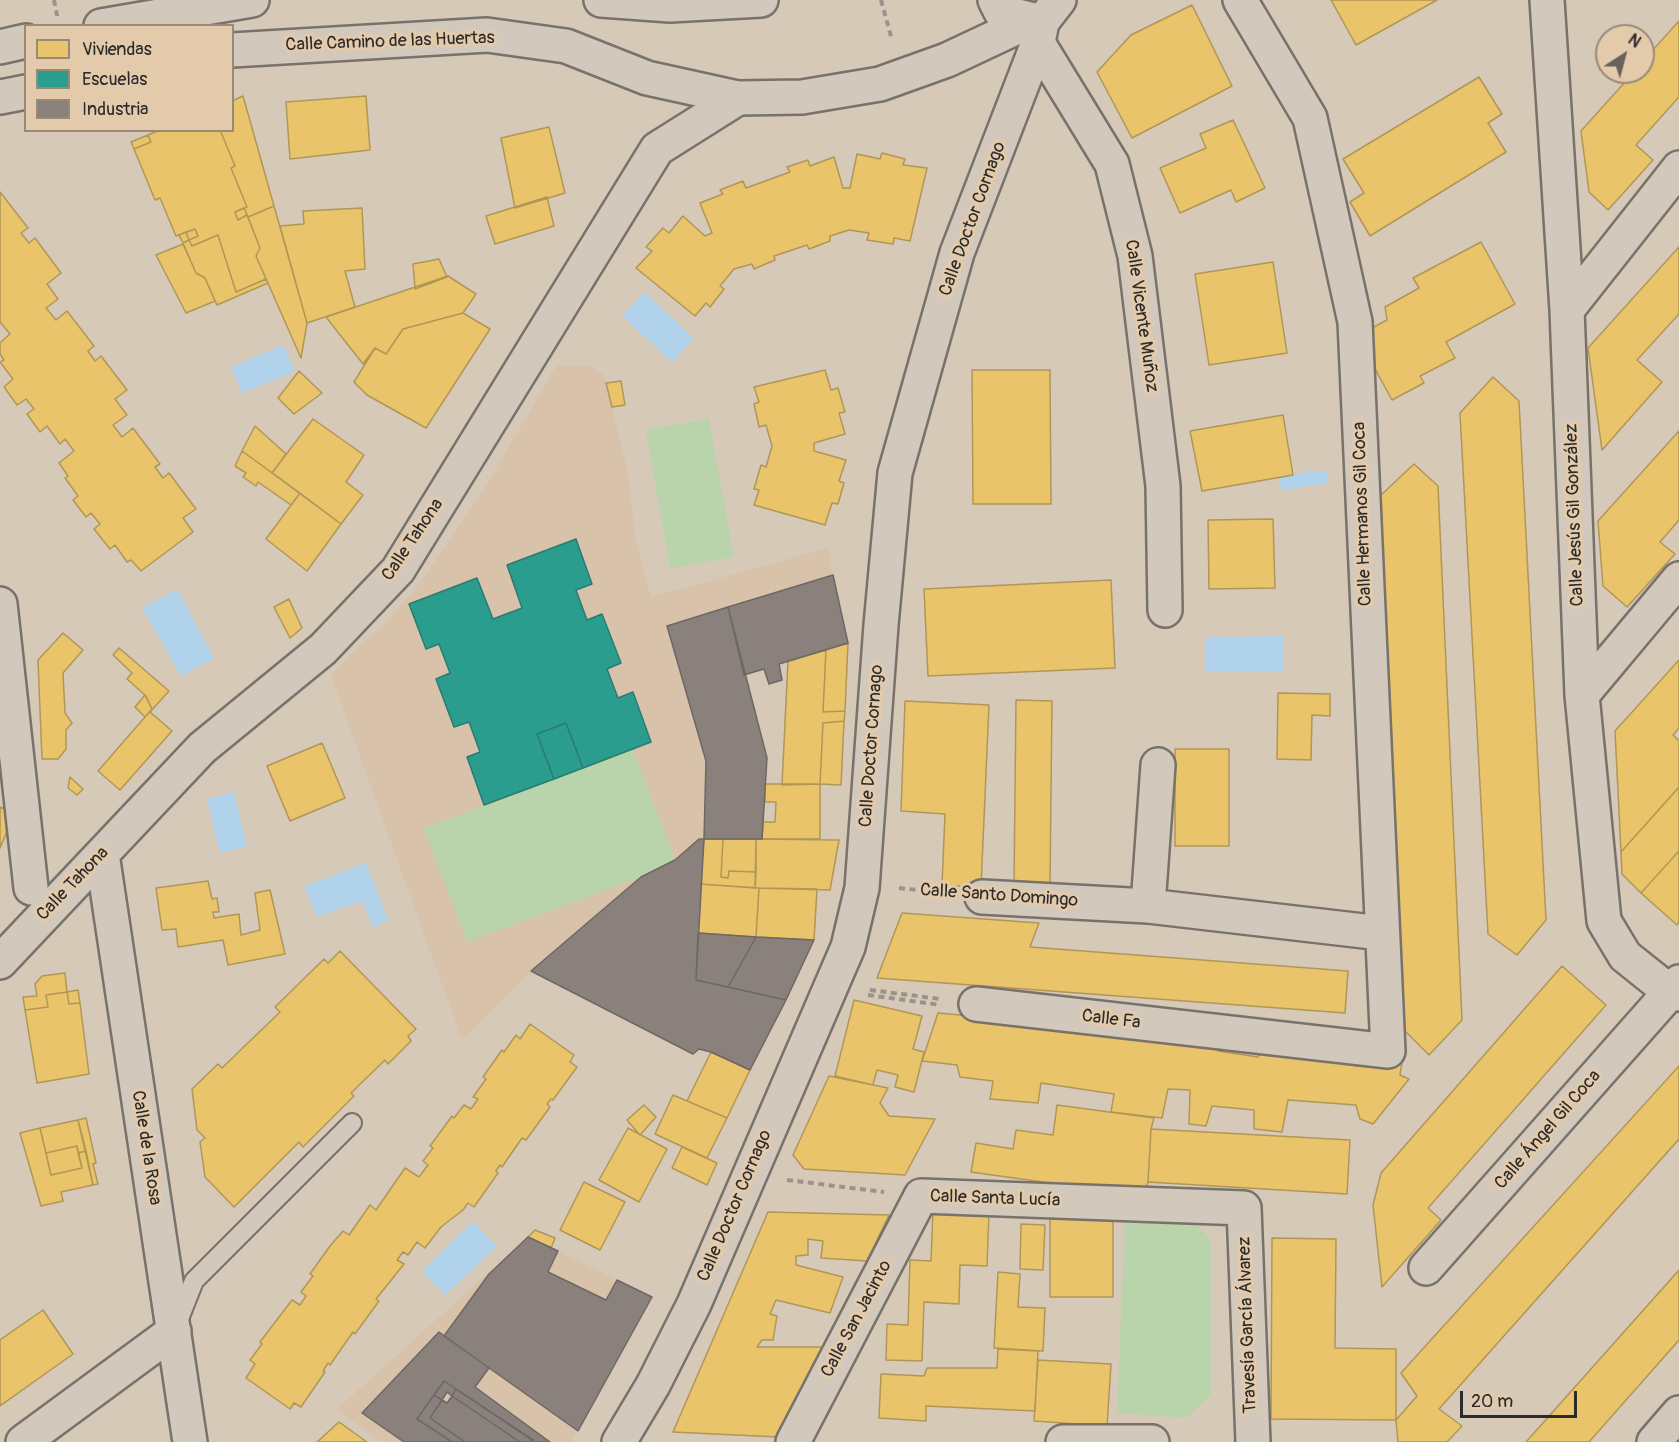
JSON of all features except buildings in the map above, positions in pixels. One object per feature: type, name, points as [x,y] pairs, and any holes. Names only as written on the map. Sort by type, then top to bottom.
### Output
[{"type":"street","points":[[113,24],[252,0]]},
{"type":"street","points":[[601,0],[670,5],[761,0]]},
{"type":"street","points":[[995,0],[1001,12],[1049,16]]},
{"type":"street","name":"Calle Hermanos Gil Coca","points":[[1240,0],[1310,118],[1355,322],[1388,1052]]},
{"type":"street","name":"Calle Jesús Gil González","points":[[1547,0],[1567,310],[1582,695],[1604,921],[1625,956],[1676,990]]},
{"type":"street","name":"Calle Camino de las Huertas","points":[[234,50],[487,35],[566,46],[648,78],[738,98],[802,97],[880,84],[947,60],[1049,16]]},
{"type":"street","name":"Calle Vicente Muñoz","points":[[1049,16],[1112,164],[1135,256],[1163,486],[1166,610]]},
{"type":"street","name":"Calle Doctor Cornago","points":[[619,1442],[653,1385],[694,1304],[747,1176],[848,947],[862,888],[881,625],[895,473],[957,253],[1049,16]]},
{"type":"street","points":[[0,47],[24,41]]},
{"type":"street","points":[[0,97],[24,92]]},
{"type":"street","name":"Calle Tahona","points":[[0,962],[202,748],[323,649],[398,570],[657,149],[738,98]]},
{"type":"street","points":[[1567,310],[1679,168]]},
{"type":"street","points":[[1582,695],[1679,579]]},
{"type":"street","points":[[1,608],[32,888]]},
{"type":"street","points":[[1148,906],[1158,765]]},
{"type":"street","name":"Calle de la Rosa","points":[[102,854],[190,1442]]},
{"type":"street","name":"Calle Santo Domingo","points":[[982,897],[1148,906],[1381,933]]},
{"type":"street","name":"Calle Ángel Gil Coca","points":[[1426,1268],[1676,990]]},
{"type":"street","name":"Calle Fa","points":[[976,1004],[1388,1052]]},
{"type":"street","name":"Calle Santa Lucía","points":[[921,1196],[1244,1208]]},
{"type":"street","name":"Calle San Jacinto","points":[[793,1442],[921,1196]]},
{"type":"street","name":"Travesía García Álvarez","points":[[1244,1208],[1253,1442]]},
{"type":"street","points":[[23,1442],[174,1331]]},
{"type":"street","points":[[1654,1442],[1679,1413]]},
{"type":"street","points":[[1063,1442],[1152,1442]]},
{"type":"lane","points":[[32,888],[34,924]]},
{"type":"lane","points":[[174,1331],[194,1281],[352,1123]]},
{"type":"path","points":[[54,0],[58,24]]},
{"type":"path","name":"Calle Santo Domingo","points":[[893,897],[898,888],[982,897]]},
{"type":"path","points":[[832,987],[976,1004]]},
{"type":"path","name":"Calle Santa Lucía","points":[[747,1176],[921,1196]]},
{"type":"shaded area","points":[[557,365],[591,366],[604,375],[627,468],[637,546],[651,597],[828,548],[833,575],[728,607],[767,758],[762,839],[699,839],[675,860],[641,877],[531,971],[462,1040],[331,676],[364,641],[380,629],[421,582],[484,489]]},
{"type":"shaded area","points":[[528,1237],[652,1297],[571,1442],[383,1442],[336,1410]]},
{"type":"green space","points":[[709,419],[734,557],[670,568],[646,430]]},
{"type":"green space","points":[[633,749],[675,860],[641,877],[467,942],[424,828]]},
{"type":"green space","points":[[1190,1218],[1211,1240],[1211,1395],[1186,1418],[1117,1413],[1125,1223]]},
{"type":"water","points":[[644,292],[694,338],[672,362],[622,316]]},
{"type":"water","points":[[283,345],[293,366],[293,372],[245,392],[241,391],[231,367]]},
{"type":"water","points":[[1326,470],[1328,483],[1281,490],[1279,476]]},
{"type":"water","points":[[177,589],[214,658],[181,676],[142,608]]},
{"type":"water","points":[[1284,636],[1284,672],[1206,671],[1206,637]]},
{"type":"water","points":[[234,792],[247,846],[220,853],[207,799]]},
{"type":"water","points":[[366,863],[388,921],[373,927],[362,901],[317,917],[304,886]]},
{"type":"water","points":[[473,1221],[497,1246],[445,1295],[422,1271]]}]
